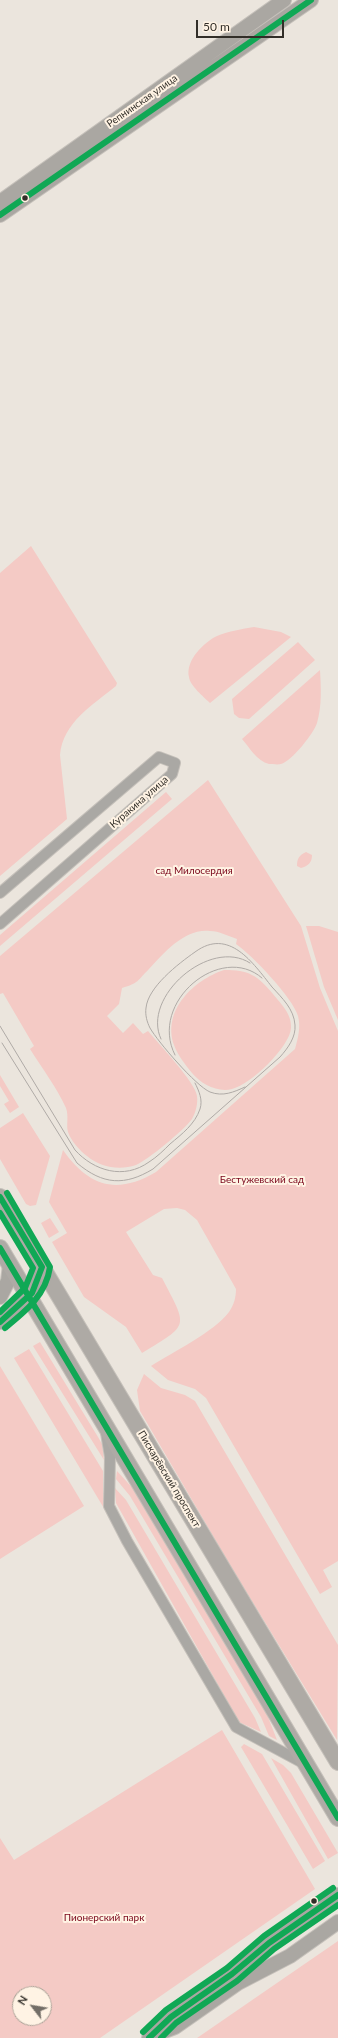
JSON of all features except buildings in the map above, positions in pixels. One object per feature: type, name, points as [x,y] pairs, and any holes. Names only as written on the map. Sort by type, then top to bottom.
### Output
[{"type":"main road","name":"Пискарёвский проспект","points":[[0,1197],[338,1762]]},
{"type":"main road","points":[[0,1248],[338,1818]]},
{"type":"street","name":"Репнинская улица","points":[[0,202],[284,0]]},
{"type":"street","name":"Репнинская улица","points":[[0,215],[310,0]]},
{"type":"street","name":"Куракина улица","points":[[0,894],[159,757],[175,763],[172,774],[0,924]]},
{"type":"street","points":[[0,1297],[8,1281],[10,1265]]},
{"type":"street","points":[[0,1322],[29,1298],[39,1280],[42,1267]]},
{"type":"street","points":[[105,1426],[110,1457],[109,1506],[127,1541],[236,1727],[306,1764]]},
{"type":"street","points":[[151,2037],[171,2018],[232,1974],[269,1943],[338,1895]]},
{"type":"street","points":[[151,2037],[175,2027],[238,1983],[290,1956],[338,1922]]},
{"type":"green space","points":[[31,546],[117,683],[116,686],[80,715],[67,733],[62,743],[60,755],[67,819],[0,876],[0,573]]},
{"type":"green space","points":[[254,627],[281,632],[291,637],[210,703],[190,680],[189,671],[193,659],[201,647],[217,636],[231,631]]},
{"type":"green space","points":[[298,642],[315,660],[249,719],[239,718],[234,714],[232,699]]},
{"type":"green space","points":[[320,670],[320,710],[317,723],[312,733],[302,746],[286,762],[280,764],[269,764],[261,760],[242,739]]},
{"type":"green space","points":[[208,780],[301,926],[320,988],[338,1031],[338,1561],[323,1570],[332,1587],[320,1594],[206,1398],[195,1389],[168,1380],[151,1366],[214,1327],[229,1312],[236,1295],[236,1289],[197,1220],[185,1210],[177,1208],[164,1209],[126,1232],[153,1275],[162,1278],[180,1316],[180,1323],[176,1330],[142,1353],[126,1327],[84,1297],[52,1242],[67,1233],[49,1202],[63,1150],[73,1163],[83,1172],[105,1184],[116,1185],[129,1183],[142,1179],[156,1172],[295,1049],[299,1024],[295,1008],[271,977],[252,957],[236,944],[237,939],[213,931],[192,933],[176,942],[137,981],[132,985],[122,988],[119,1004],[107,1016],[123,1033],[133,1023],[143,1034],[148,1031],[176,1063],[190,1082],[195,1090],[197,1102],[196,1110],[192,1119],[166,1144],[136,1165],[116,1168],[92,1160],[73,1142],[68,1132],[66,1108],[54,1086],[30,1049],[34,1046],[3,993],[0,994],[0,956]]},
{"type":"green space","points":[[166,792],[172,799],[0,946],[0,935]]},
{"type":"green space","points":[[306,852],[312,855],[311,860],[308,865],[301,868],[297,866],[298,859]]},
{"type":"green space","points":[[306,926],[319,926],[338,932],[338,1020],[324,987]]},
{"type":"green space","points":[[224,970],[240,971],[252,975],[262,982],[288,1014],[291,1028],[289,1036],[277,1055],[258,1073],[240,1086],[232,1089],[221,1090],[210,1087],[200,1081],[192,1073],[178,1053],[174,1045],[171,1032],[173,1020],[183,998],[202,981]]},
{"type":"green space","points":[[0,1075],[19,1107],[10,1113],[4,1104],[9,1101],[0,1086]]},
{"type":"green space","points":[[23,1113],[50,1156],[36,1205],[30,1206],[26,1204],[0,1159],[0,1128]]},
{"type":"green space","points":[[50,1218],[59,1232],[49,1238],[41,1223]]},
{"type":"green space","points":[[40,1342],[102,1444],[104,1460],[33,1346]]},
{"type":"green space","points":[[29,1349],[103,1471],[105,1510],[14,1358]]},
{"type":"green space","points":[[0,1366],[84,1506],[0,1559]]},
{"type":"green space","points":[[144,1374],[161,1388],[185,1395],[195,1401],[338,1645],[337,1740],[233,1570],[140,1411],[137,1390]]},
{"type":"green space","points":[[117,1471],[138,1494],[266,1712],[277,1740],[269,1736],[261,1717],[130,1496],[116,1479]]},
{"type":"green space","points":[[115,1488],[126,1500],[255,1718],[261,1732],[239,1722],[116,1503]]},
{"type":"green space","name":"Пионерский парк","points":[[222,1730],[315,1889],[100,2038],[0,2038],[0,1838],[14,1860]]},
{"type":"green space","points":[[244,1744],[262,1754],[325,1861],[313,1869],[241,1747]]},
{"type":"green space","points":[[271,1758],[283,1765],[291,1773],[338,1853],[328,1859]]},
{"type":"green space","points":[[338,1941],[338,2038],[197,2038]]},
{"type":"tram line","points":[[2,1043],[77,1163],[96,1176],[114,1181],[143,1175],[153,1169],[280,1057],[289,1046],[293,1038],[295,1029],[294,1019],[290,1009],[283,1000],[257,968],[239,951],[229,946],[219,944],[207,945],[195,952],[180,963],[158,984],[148,1000],[146,1018],[150,1028],[161,1043],[187,1073],[204,1088],[210,1092],[224,1094],[245,1087]]},
{"type":"tram line","points":[[161,1039],[157,1023],[161,1006],[170,990],[183,976],[199,965],[216,958],[234,957],[250,963]]},
{"type":"tram line","points":[[175,1055],[169,1035],[171,1016],[180,998],[193,983],[209,973],[227,967],[245,969],[262,978]]},
{"type":"tram line","points":[[0,1026],[75,1150],[91,1163],[110,1171],[130,1171],[139,1168],[158,1156],[188,1128],[198,1114],[201,1106],[200,1096],[195,1083]]},
{"type":"transit line","points":[[0,215],[311,0]]},
{"type":"transit line","points":[[5,1328],[27,1309],[40,1294],[48,1277],[50,1267],[7,1193]]},
{"type":"transit line","points":[[0,1197],[42,1267],[32,1293],[0,1322]]},
{"type":"transit line","points":[[0,1213],[33,1268],[25,1288],[0,1312]]},
{"type":"transit line","points":[[0,1248],[338,1818]]},
{"type":"transit line","points":[[143,2032],[166,2010],[227,1968],[264,1936],[333,1888]]},
{"type":"transit line","points":[[149,2038],[171,2017],[232,1974],[269,1943],[338,1895]]},
{"type":"transit line","points":[[161,2038],[176,2023],[237,1981],[274,1949],[338,1905]]},
{"type":"park label","name":"сад Милосердия","points":[[194,871]]},
{"type":"park label","name":"Бестужевский сад","points":[[262,1180]]}]
